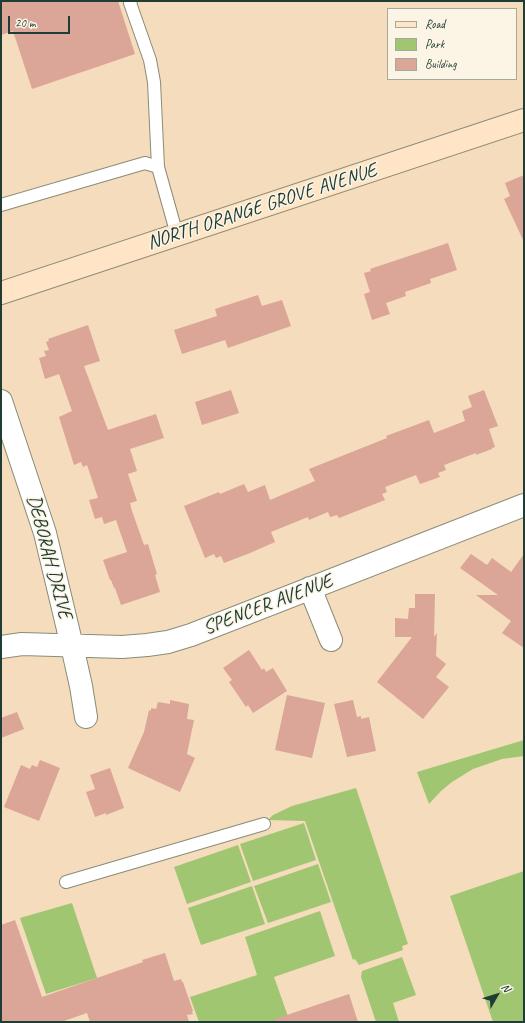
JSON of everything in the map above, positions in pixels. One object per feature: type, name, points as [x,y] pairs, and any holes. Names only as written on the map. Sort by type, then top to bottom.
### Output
[{"type":"main road","name":"NORTH ORANGE GROVE AVENUE","points":[[1,294],[524,120]]},
{"type":"street","name":"DEBORAH DRIVE","points":[[1,401],[45,533],[81,686],[86,717]]},
{"type":"street","name":"SPENCER AVENUE","points":[[1,647],[22,644],[122,647],[168,642],[191,635],[524,505]]},
{"type":"street","points":[[310,588],[331,640]]},
{"type":"lane","points":[[131,1],[130,3],[150,60],[154,82],[158,167],[177,235]]},
{"type":"lane","points":[[1,205],[145,163],[158,167]]},
{"type":"lane","points":[[66,882],[264,824]]},
{"type":"green space","points":[[524,740],[524,756],[502,759],[473,769],[452,782],[429,804],[417,772]]},
{"type":"green space","points":[[356,788],[408,944],[402,946],[403,950],[359,965],[355,959],[353,960],[305,821],[268,820],[273,815],[292,806]]},
{"type":"green space","points":[[304,823],[316,860],[253,881],[240,844]]},
{"type":"green space","points":[[238,845],[251,882],[187,904],[174,867]]},
{"type":"green space","points":[[318,864],[331,902],[268,923],[254,886]]},
{"type":"green space","points":[[524,871],[524,1022],[493,1022],[450,896]]},
{"type":"green space","points":[[252,886],[265,924],[201,945],[188,908]]},
{"type":"green space","points":[[72,903],[97,978],[46,994],[20,918]]},
{"type":"green space","points":[[320,911],[335,956],[274,977],[290,1022],[199,1022],[190,997],[257,975],[245,937]]},
{"type":"green space","points":[[402,957],[416,995],[393,1003],[399,1022],[376,1022],[361,977],[362,971]]},
{"type":"building","points":[[1,1],[118,1],[135,54],[32,89],[13,31],[1,35]]},
{"type":"building","points":[[524,175],[524,242],[504,199],[510,196],[505,183]]},
{"type":"building","points":[[448,243],[457,270],[430,279],[431,283],[405,292],[406,296],[386,303],[390,314],[372,320],[364,294],[370,292],[364,273],[371,271],[370,269]]},
{"type":"building","points":[[258,295],[262,306],[282,300],[291,326],[228,348],[225,340],[182,354],[174,330],[217,316],[215,309]]},
{"type":"building","points":[[88,325],[100,361],[84,366],[108,430],[156,414],[164,438],[130,449],[137,471],[128,474],[137,501],[130,503],[132,511],[144,545],[148,544],[157,574],[155,575],[160,592],[121,605],[103,560],[127,552],[116,520],[104,524],[102,517],[95,519],[89,500],[98,498],[87,465],[83,467],[81,462],[74,465],[59,417],[72,411],[59,374],[45,379],[39,358],[46,356],[44,351],[49,350],[46,342],[49,341],[48,339]]},
{"type":"building","points":[[231,390],[239,413],[202,425],[195,402]]},
{"type":"building","points":[[484,390],[498,426],[489,429],[495,447],[492,449],[476,455],[476,453],[444,465],[446,470],[438,473],[440,477],[420,484],[416,475],[385,487],[387,492],[382,494],[385,500],[339,518],[337,515],[330,517],[328,512],[309,520],[308,517],[271,532],[275,542],[224,563],[221,556],[216,558],[214,554],[205,558],[184,506],[244,484],[248,492],[265,485],[270,500],[315,481],[309,469],[387,438],[386,436],[429,420],[434,433],[465,421],[462,411],[472,407],[468,396]]},
{"type":"building","points":[[471,554],[487,565],[492,558],[511,572],[524,554],[524,648],[502,633],[511,621],[476,595],[498,595],[460,568]]},
{"type":"building","points":[[415,594],[435,594],[434,637],[437,633],[436,656],[446,664],[436,677],[449,687],[423,719],[377,682],[412,637],[395,637],[395,618],[408,619],[409,608],[415,608]]},
{"type":"building","points":[[249,650],[262,670],[264,668],[266,672],[273,668],[287,691],[253,713],[248,705],[246,707],[229,682],[232,680],[223,668]]},
{"type":"building","points":[[287,695],[325,703],[312,758],[275,750]]},
{"type":"building","points":[[170,700],[189,704],[187,719],[194,720],[187,754],[195,758],[180,792],[128,768],[144,732],[149,710],[151,711],[151,708],[156,709],[158,702],[170,704]]},
{"type":"building","points":[[353,700],[357,717],[361,716],[361,719],[369,717],[376,751],[347,757],[334,704]]},
{"type":"building","points":[[17,712],[24,729],[1,738],[1,718]]},
{"type":"building","points":[[40,760],[60,768],[39,821],[4,807],[21,765],[30,769],[32,765],[37,767]]},
{"type":"building","points":[[110,768],[124,808],[106,815],[106,813],[95,817],[86,792],[95,789],[90,775]]},
{"type":"building","points":[[15,920],[42,997],[165,953],[174,981],[181,979],[183,982],[193,1011],[193,1014],[187,1015],[189,1022],[90,1022],[87,1013],[61,1022],[1,1022],[1,925]]},
{"type":"building","points":[[349,994],[358,1022],[276,1022],[275,1019]]}]
